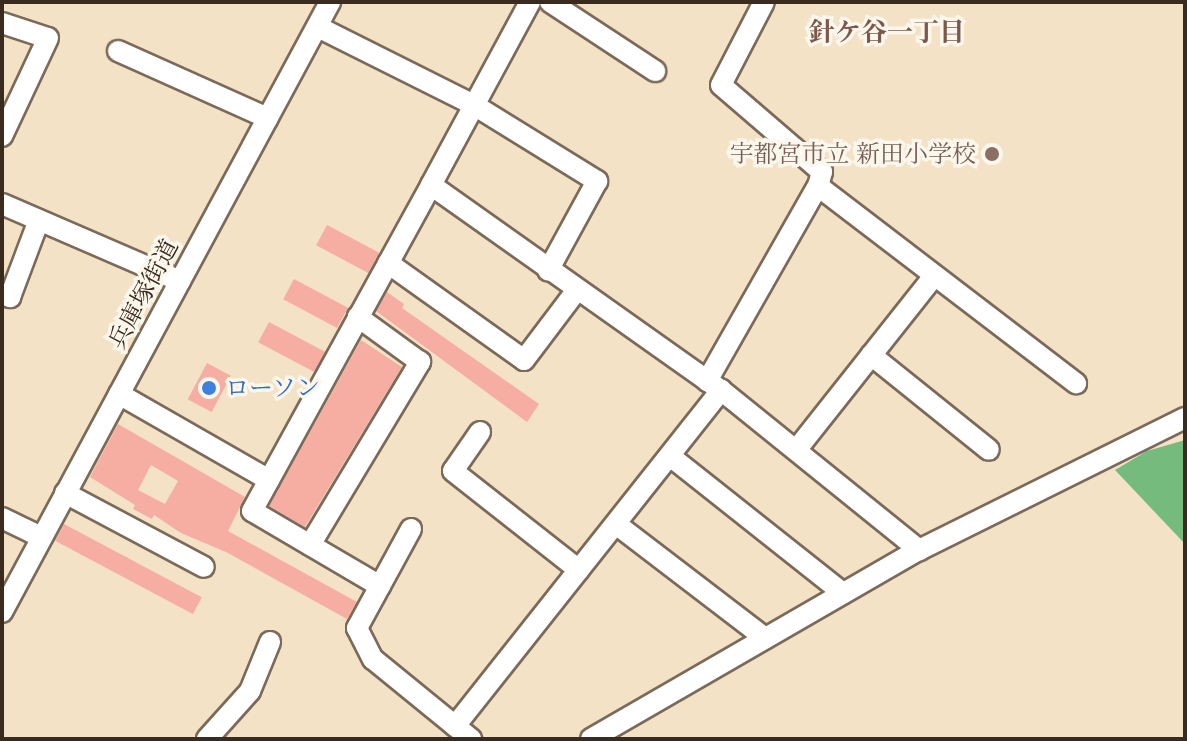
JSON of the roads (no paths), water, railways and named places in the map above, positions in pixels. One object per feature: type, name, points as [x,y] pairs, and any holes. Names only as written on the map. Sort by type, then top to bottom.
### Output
[{"type":"street","name":"兵庫塚街道","points":[[2,612],[330,2]]},
{"type":"street","points":[[550,2],[655,71]]},
{"type":"street","points":[[411,529],[357,628],[373,659],[463,733],[579,570],[670,456],[714,386],[818,186],[822,172],[721,85],[764,2]]},
{"type":"street","points":[[380,586],[252,511],[474,105],[524,4]]},
{"type":"street","points":[[2,23],[48,38],[4,127]]},
{"type":"street","points":[[318,27],[474,105],[597,181],[548,271]]},
{"type":"street","points":[[118,51],[268,118]]},
{"type":"street","points":[[431,185],[714,386],[797,449],[919,550]]},
{"type":"street","points":[[818,186],[1076,383]]},
{"type":"street","points":[[2,204],[180,281]]},
{"type":"street","points":[[2,294],[10,297],[39,220]]},
{"type":"street","points":[[388,263],[524,360],[577,290]]},
{"type":"street","points":[[797,449],[934,276]]},
{"type":"street","points":[[310,545],[420,362],[358,317]]},
{"type":"street","points":[[871,355],[989,450]]},
{"type":"street","points":[[119,394],[269,480]]},
{"type":"street","points":[[591,739],[919,550],[1185,418]]},
{"type":"street","points":[[480,432],[453,471],[579,570]]},
{"type":"street","points":[[670,456],[843,593]]},
{"type":"street","points":[[65,493],[204,567]]},
{"type":"street","points":[[2,518],[41,537]]},
{"type":"street","points":[[616,524],[765,638]]},
{"type":"street","points":[[213,737],[250,691],[270,642]]},
{"type":"place","name":"宇都宮市立 新田小学校","points":[[992,154]]},
{"type":"place","name":"ローソン","points":[[209,388]]},
{"type":"district","name":"針ケ谷一丁目","points":[[887,33]]}]
